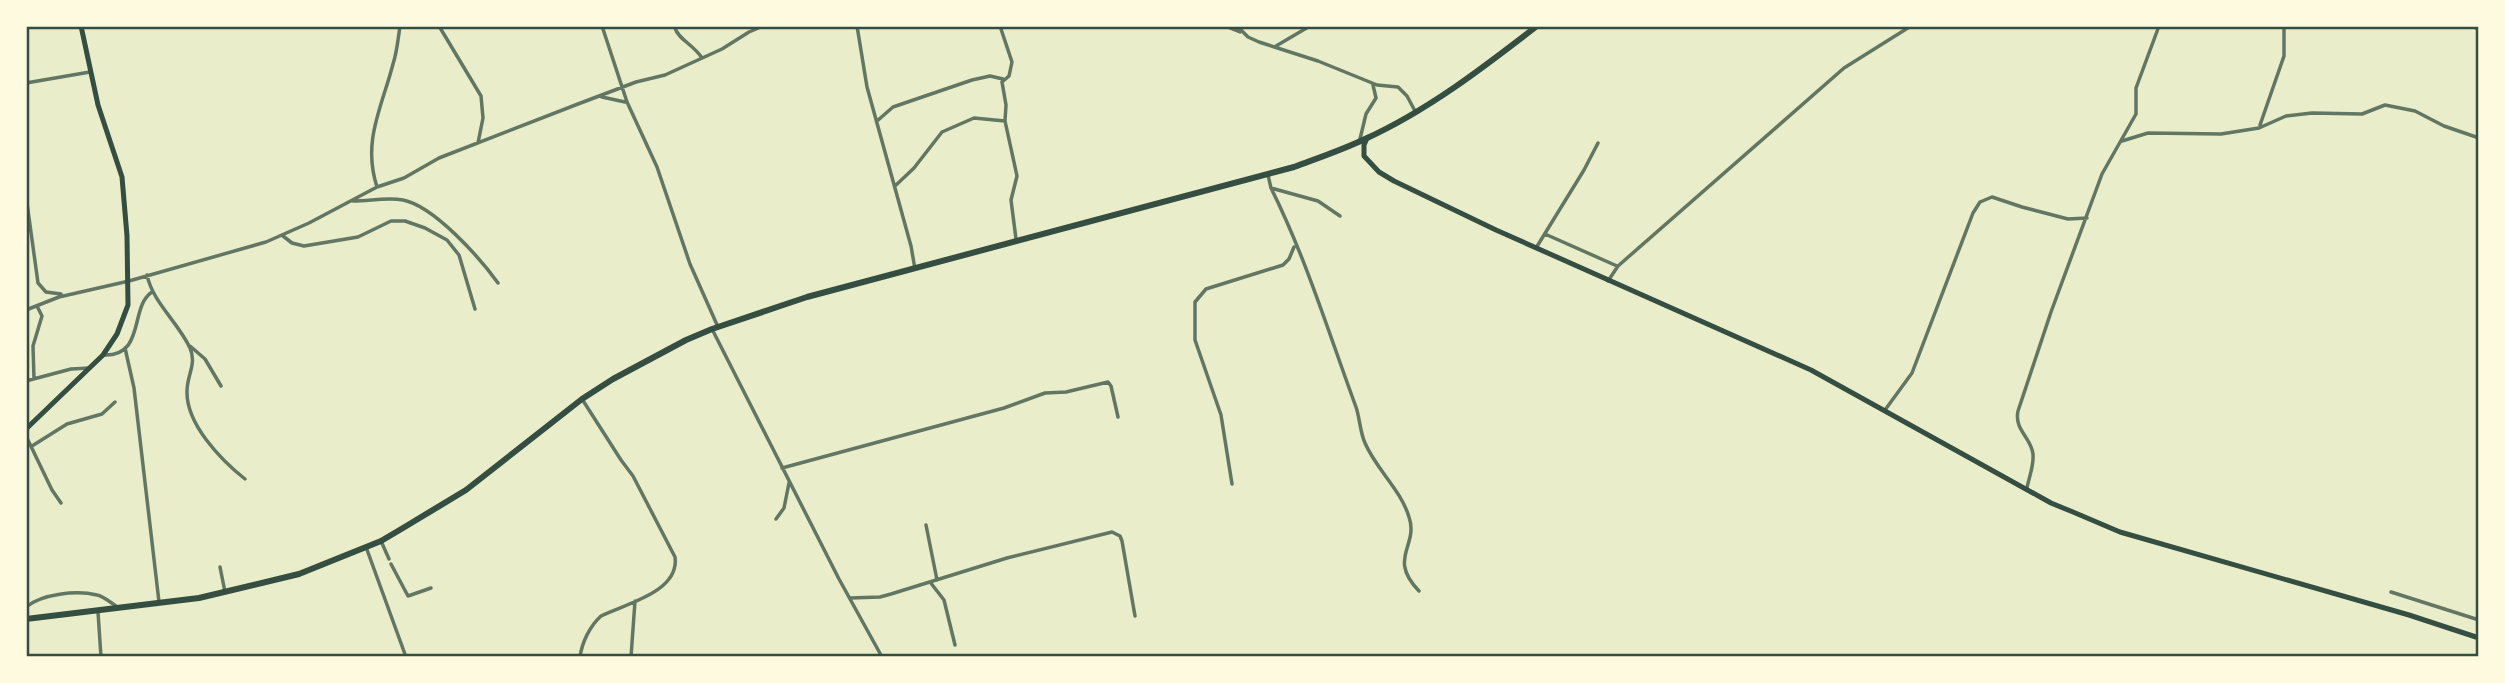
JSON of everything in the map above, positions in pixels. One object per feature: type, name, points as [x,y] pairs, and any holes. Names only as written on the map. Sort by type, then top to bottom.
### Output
[{"type":"highway","points":[[26,619],[225,593],[299,574],[381,541],[466,490],[582,399],[686,340],[807,297],[1016,239],[1294,167],[1359,142],[1416,111],[1504,52],[1537,26]]},
{"type":"main road","points":[[26,429],[103,355],[128,305],[129,281],[122,177],[98,104],[80,26]]},
{"type":"main road","points":[[1367,138],[1364,156],[1387,177],[1608,281],[1811,370],[2051,503],[2120,532],[2409,615],[2479,638]]},
{"type":"street","points":[[377,187],[371,164],[374,127],[394,62],[400,26]]},
{"type":"street","points":[[439,26],[481,96],[483,118],[478,143]]},
{"type":"street","points":[[602,26],[621,88],[657,167],[715,328],[782,468],[882,657]]},
{"type":"street","points":[[26,310],[59,297],[251,248],[283,236],[377,187],[404,178],[439,158],[621,88],[665,75],[722,49],[748,29],[763,26]]},
{"type":"street","points":[[857,26],[867,87],[915,269]]},
{"type":"street","points":[[877,121],[893,107],[972,80],[990,76],[1003,79],[1009,76],[1012,62],[1000,26]]},
{"type":"street","points":[[1225,26],[1242,32],[1259,43],[1343,70],[1371,83],[1398,87],[1416,111]]},
{"type":"street","points":[[1237,26],[1242,32]]},
{"type":"street","points":[[1275,46],[1310,26]]},
{"type":"street","points":[[1608,281],[1618,266],[1844,68],[1911,26]]},
{"type":"street","points":[[2026,488],[2033,456],[2017,418],[2050,312],[2102,174],[2136,114],[2136,88],[2159,26]]},
{"type":"street","points":[[2259,128],[2284,56],[2284,26]]},
{"type":"street","points":[[2471,26],[2479,29]]},
{"type":"street","points":[[675,28],[679,36],[692,45],[702,58]]},
{"type":"street","points":[[26,83],[91,72]]},
{"type":"street","points":[[1003,79],[1007,112],[1005,121],[1017,176],[1011,200],[1016,239]]},
{"type":"street","points":[[1359,142],[1366,114],[1376,98],[1375,87],[1371,83]]},
{"type":"street","points":[[600,97],[627,102]]},
{"type":"street","points":[[2120,142],[2148,133],[2200,135],[2259,128],[2286,116],[2312,113],[2362,114],[2385,105],[2414,111],[2444,126],[2479,138]]},
{"type":"street","points":[[895,187],[914,169],[942,132],[974,118],[1005,121]]},
{"type":"street","points":[[1536,248],[1598,143]]},
{"type":"street","points":[[1268,175],[1327,326],[1356,408],[1364,440],[1409,515],[1411,524],[1404,557],[1407,575],[1419,591]]},
{"type":"street","points":[[1271,188],[1318,201],[1340,216]]},
{"type":"street","points":[[26,196],[37,283],[46,292],[74,295]]},
{"type":"street","points":[[1885,410],[1912,373],[1969,220],[1979,202],[1992,197],[2068,219],[2087,218]]},
{"type":"street","points":[[351,201],[405,200],[421,207],[470,247],[498,282]]},
{"type":"street","points":[[283,236],[298,246],[307,246],[358,237],[391,221],[405,221],[425,228],[447,240],[459,255],[475,309]]},
{"type":"street","points":[[1545,234],[1618,266]]},
{"type":"street","points":[[1232,484],[1221,415],[1195,340],[1195,302],[1206,289],[1283,265],[1295,245]]},
{"type":"street","points":[[147,275],[152,292],[174,320],[193,357],[187,388],[191,412],[203,435],[221,459],[245,479]]},
{"type":"street","points":[[103,355],[113,355],[125,348],[133,337],[143,300],[152,292]]},
{"type":"street","points":[[34,379],[33,345],[42,316],[37,306]]},
{"type":"street","points":[[188,344],[205,359],[221,386]]},
{"type":"street","points":[[125,348],[133,379],[159,603]]},
{"type":"street","points":[[26,381],[71,369],[92,368]]},
{"type":"street","points":[[782,468],[1004,408],[1045,393],[1066,392],[1102,382],[1108,382],[1111,386],[1118,417]]},
{"type":"street","points":[[580,657],[595,621],[601,615],[658,589],[674,572],[676,566],[675,557],[633,476],[582,399]]},
{"type":"street","points":[[32,446],[67,424],[102,414],[115,402]]},
{"type":"street","points":[[26,436],[61,503]]},
{"type":"street","points":[[776,519],[785,508],[789,481]]},
{"type":"street","points":[[926,525],[937,580]]},
{"type":"street","points":[[850,598],[880,597],[1027,552],[1116,533],[1122,541],[1135,616]]},
{"type":"street","points":[[381,541],[408,596],[415,596],[431,588]]},
{"type":"street","points":[[366,547],[405,657]]},
{"type":"street","points":[[220,567],[225,593]]},
{"type":"street","points":[[930,582],[944,600],[955,645]]},
{"type":"street","points":[[2391,592],[2479,620]]},
{"type":"street","points":[[26,607],[48,597],[74,594],[98,595],[118,607]]},
{"type":"street","points":[[631,657],[635,601]]},
{"type":"street","points":[[97,610],[101,657]]}]
